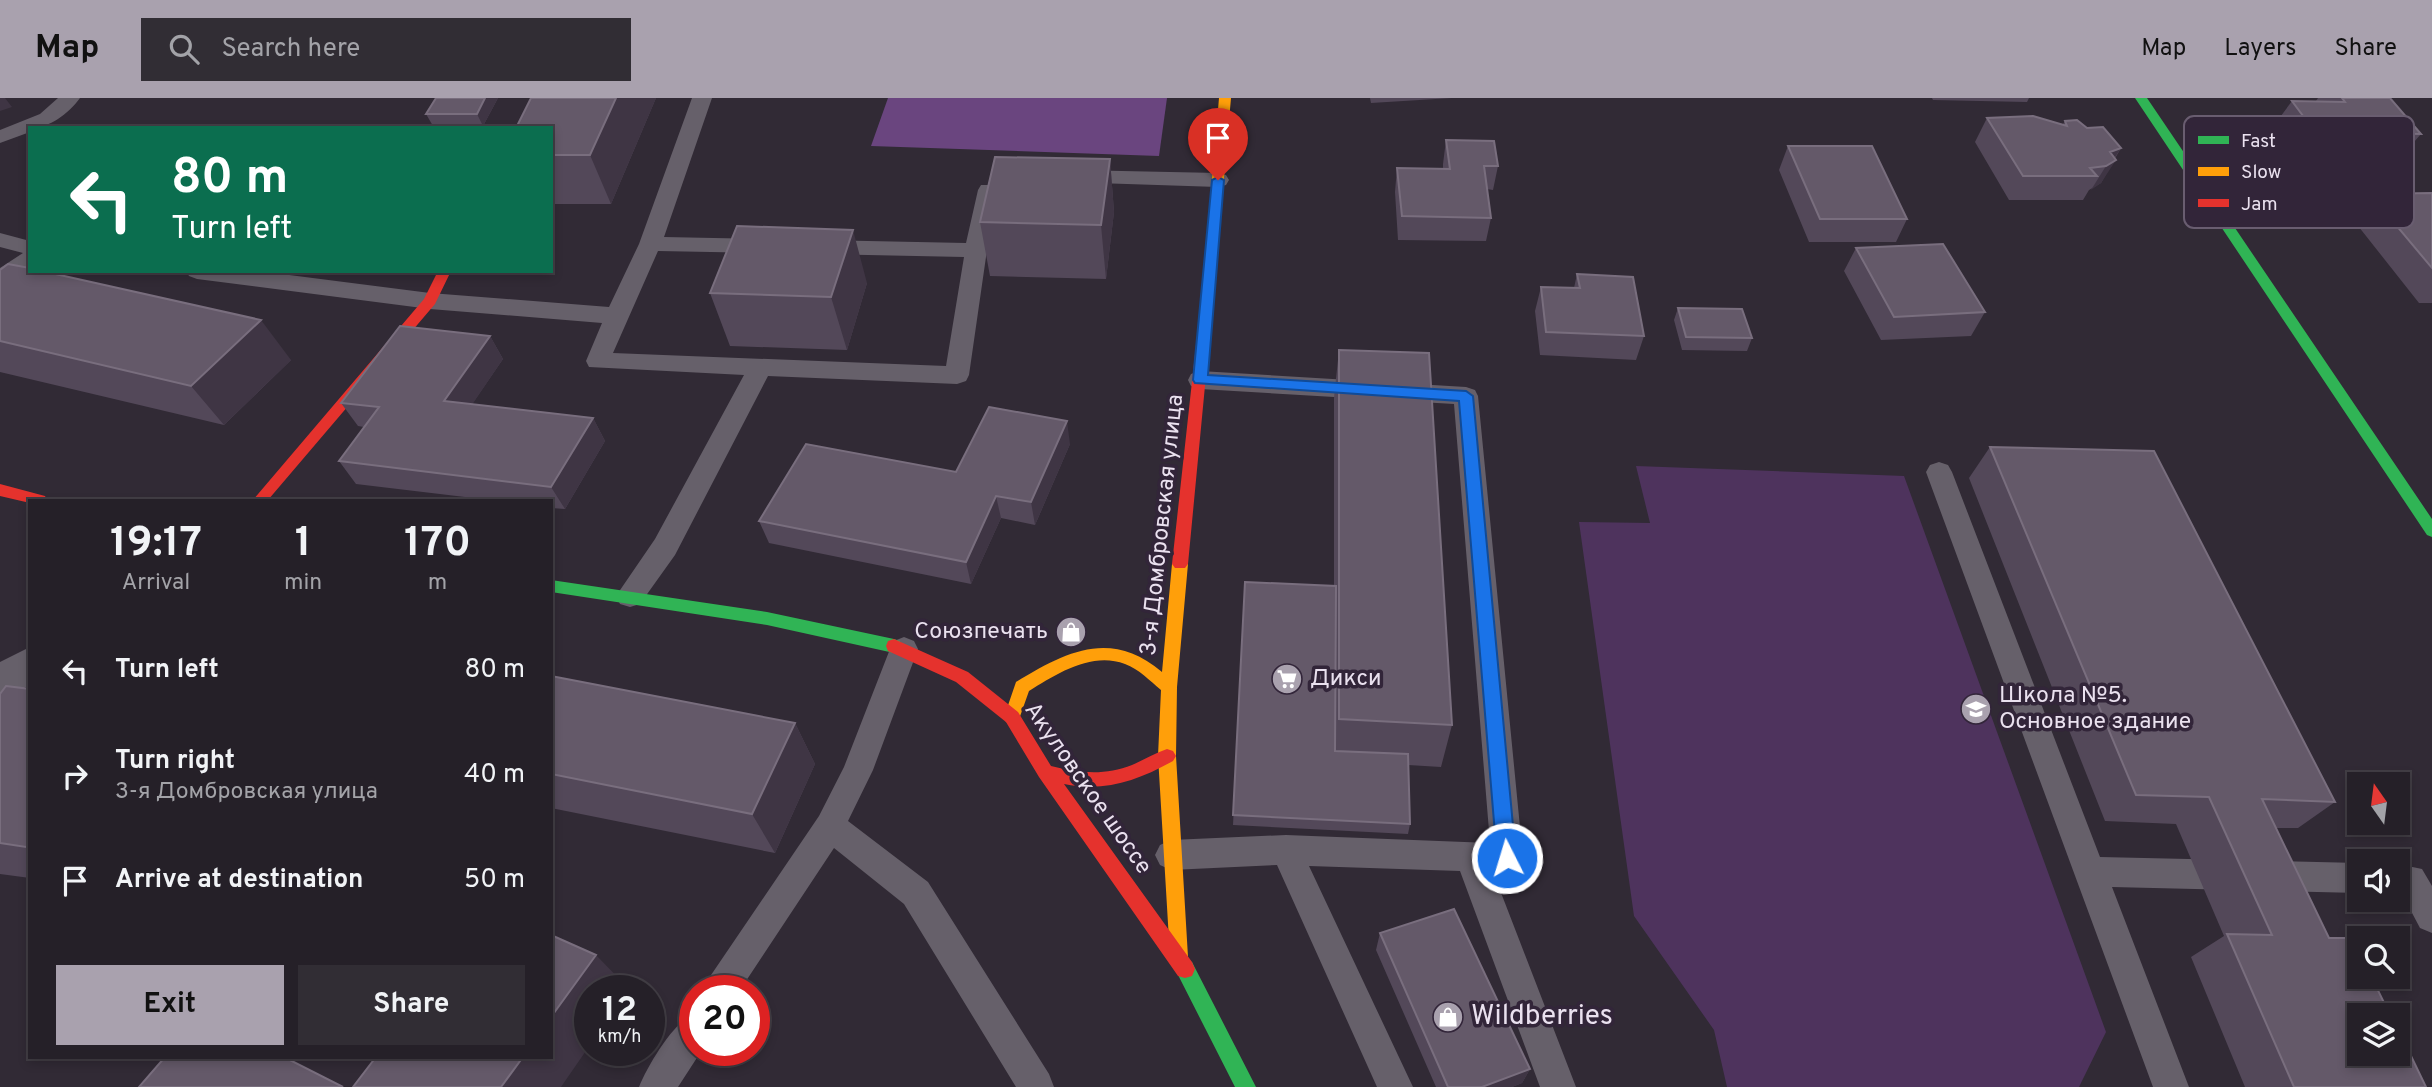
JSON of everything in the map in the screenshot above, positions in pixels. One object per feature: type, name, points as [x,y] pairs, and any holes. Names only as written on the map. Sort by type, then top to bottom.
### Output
[{"type":"street","name":"3-я Домбровская улица","points":[[1179,957],[1167,756],[1169,687],[1225,98]]},
{"type":"street","points":[[2140,98],[2184,163]]},
{"type":"street","points":[[2228,228],[2432,531]]},
{"type":"street","points":[[261,499],[430,301],[444,273]]},
{"type":"street","points":[[0,490],[36,499]]},
{"type":"street","name":"Акуловское шоссе","points":[[553,586],[630,596],[832,630],[904,649],[962,677],[1012,717],[1045,772],[1179,957],[1246,1087]]},
{"type":"street","points":[[1012,717],[1022,687],[1068,660],[1101,654],[1128,657],[1169,687]]},
{"type":"street","points":[[0,683],[28,665]]},
{"type":"street","points":[[1045,772],[1080,783],[1112,783],[1167,756]]},
{"type":"lane","points":[[0,137],[47,118],[71,98]]},
{"type":"lane","points":[[702,98],[650,244],[598,361],[957,375],[976,250],[992,175],[1005,176]]},
{"type":"lane","points":[[1059,177],[1218,180]]},
{"type":"lane","points":[[0,240],[28,247]]},
{"type":"lane","points":[[650,244],[976,250]]},
{"type":"lane","points":[[0,279],[28,260]]},
{"type":"lane","points":[[213,273],[430,301],[617,316]]},
{"type":"lane","points":[[630,596],[665,547],[761,367]]},
{"type":"lane","points":[[1171,855],[1286,850],[1507,858],[1466,396],[1200,380]]},
{"type":"lane","points":[[1939,472],[2171,1087]]},
{"type":"lane","points":[[731,975],[830,826],[858,770],[904,649]]},
{"type":"lane","points":[[830,826],[916,893],[1037,1087]]},
{"type":"lane","points":[[1286,850],[1395,1087]]},
{"type":"lane","points":[[1471,856],[1558,1087]]},
{"type":"lane","points":[[2090,872],[2347,878]]},
{"type":"lane","points":[[2410,880],[2432,917]]},
{"type":"lane","points":[[657,1087],[679,1054]]},
{"type":"shaded area","points":[[888,98],[1167,98],[1159,156],[871,146]]},
{"type":"shaded area","points":[[1636,466],[1904,476],[2106,1032],[2079,1087],[1727,1087],[1714,1030],[1634,916],[1579,522],[1650,523]]},
{"type":"building","points":[[436,98],[485,98],[477,114],[426,114]]},
{"type":"building","points":[[531,98],[616,98],[590,155],[553,155],[553,126],[517,126]]},
{"type":"building","points":[[2342,98],[2390,98],[2406,116],[2303,116],[2292,101],[2345,102]]},
{"type":"building","points":[[2033,116],[2067,126],[2065,121],[2077,120],[2087,128],[2103,127],[2121,148],[2110,152],[2116,160],[2106,166],[2090,168],[2097,176],[2023,176],[1987,118]]},
{"type":"building","points":[[1446,140],[1494,141],[1498,166],[1484,166],[1491,218],[1402,216],[1397,168],[1450,169]]},
{"type":"building","points":[[1788,146],[1872,146],[1907,219],[1820,219]]},
{"type":"building","points":[[995,157],[1110,159],[1101,225],[980,222]]},
{"type":"building","points":[[2414,193],[2432,193],[2432,268],[2398,228],[2414,228]]},
{"type":"building","points":[[737,226],[853,230],[831,297],[710,293]]},
{"type":"building","points":[[1943,244],[1985,312],[1894,317],[1856,248]]},
{"type":"building","points":[[8,264],[28,268],[28,273],[51,273],[261,320],[191,386],[0,341],[0,270]]},
{"type":"building","points":[[1577,274],[1633,277],[1644,336],[1546,332],[1541,287],[1580,288]]},
{"type":"building","points":[[1678,308],[1742,309],[1752,338],[1686,337]]},
{"type":"building","points":[[400,326],[490,336],[444,401],[593,418],[551,487],[339,461],[379,407],[341,403]]},
{"type":"building","points":[[1339,350],[1429,353],[1452,725],[1339,719]]},
{"type":"building","points":[[989,407],[1067,421],[1031,502],[996,496],[966,562],[759,521],[806,444],[956,472]]},
{"type":"building","points":[[1990,447],[2154,451],[2335,802],[2262,799],[2329,938],[2347,938],[2347,989],[2377,989],[2384,1003],[2347,1003],[2347,1066],[2410,1066],[2410,1054],[2426,1087],[2294,1087],[2227,934],[2272,935],[2209,797],[2136,795]]},
{"type":"building","name":"Дикси","points":[[1245,582],[1336,586],[1335,751],[1408,754],[1410,824],[1233,815]]},
{"type":"building","points":[[553,676],[795,723],[752,814],[553,774]]},
{"type":"building","points":[[6,686],[28,689],[26,847],[0,843],[0,694]]},
{"type":"building","name":"Wildberries","points":[[1454,909],[1530,1069],[1482,1087],[1448,1087],[1380,933]]},
{"type":"building","points":[[553,936],[596,955],[581,975],[574,975],[574,985],[553,1014]]},
{"type":"building","points":[[163,1059],[288,1059],[343,1087],[139,1087]]},
{"type":"building","points":[[374,1059],[522,1059],[501,1087],[353,1087]]},
{"type":"traffic: fast","points":[[2141,98],[2184,162]]},
{"type":"traffic: fast","points":[[2228,228],[2432,531]]},
{"type":"traffic: fast","points":[[553,586],[767,618],[894,646]]},
{"type":"traffic: fast","points":[[1185,969],[1246,1087]]},
{"type":"traffic: slow","points":[[1209,281],[1225,98]]},
{"type":"traffic: slow","points":[[1179,957],[1167,756],[1169,687],[1180,564]]},
{"type":"traffic: slow","points":[[1012,717],[1022,687],[1047,672],[1087,656],[1115,654],[1129,658],[1145,667],[1169,687]]},
{"type":"traffic: jam","points":[[261,499],[430,301],[444,273]]},
{"type":"traffic: jam","points":[[1180,564],[1209,281]]},
{"type":"traffic: jam","points":[[0,490],[36,499]]},
{"type":"traffic: jam","points":[[894,646],[962,677],[1012,717],[1045,772],[1185,969]]},
{"type":"traffic: jam","points":[[1045,772],[1079,779],[1108,779],[1135,772],[1167,756]]},
{"type":"place","name":"Союзпечать","points":[[1071,632]]},
{"type":"place","name":"Дикси","points":[[1287,679]]},
{"type":"place","name":"Школа №5. Основное здание","points":[[1976,709]]},
{"type":"place","name":"Wildberries","points":[[1448,1017]]},
{"type":"route","points":[[1218,180],[1200,380],[1466,396],[1507,858]]}]
